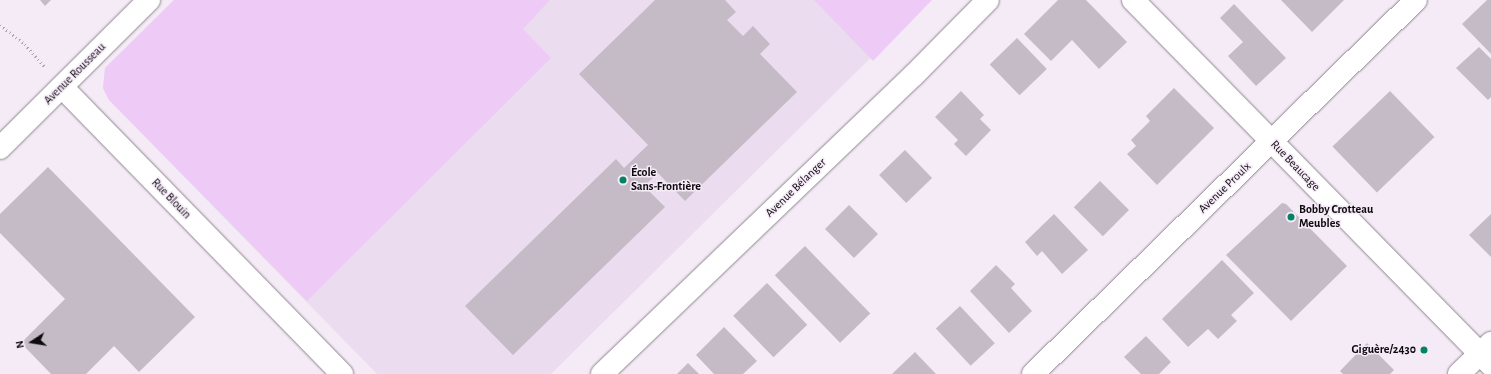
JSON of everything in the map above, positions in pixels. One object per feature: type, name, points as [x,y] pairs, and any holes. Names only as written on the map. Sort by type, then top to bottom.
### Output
[{"type":"street","name":"Avenue Rousseau","points":[[0,148],[149,0]]},
{"type":"street","name":"Avenue Bélanger","points":[[602,374],[914,75],[988,0]]},
{"type":"street","name":"Rue Beaucage","points":[[1133,0],[1272,142],[1487,354]]},
{"type":"street","name":"Avenue Proulx","points":[[1033,374],[1416,0]]},
{"type":"street","name":"Rue Blouin","points":[[62,87],[342,374]]},
{"type":"street","points":[[1459,374],[1487,354]]},
{"type":"path","points":[[0,24],[25,44],[62,87]]},
{"type":"shaded area","points":[[174,0],[929,0],[551,374],[377,374],[109,100],[103,88],[105,68]]},
{"type":"shaded area","points":[[174,0],[550,0],[523,29],[551,58],[307,301],[109,100],[103,88],[105,68]]},
{"type":"shaded area","points":[[814,0],[932,0],[873,61]]},
{"type":"building","points":[[40,0],[51,0],[45,6]]},
{"type":"building","name":"École Sans-Frontière","points":[[655,0],[725,0],[736,12],[727,20],[743,36],[753,26],[770,44],[760,54],[797,92],[685,201],[658,173],[644,186],[665,207],[513,355],[465,306],[616,159],[624,168],[648,145],[579,74]]},
{"type":"building","points":[[1058,0],[1086,0],[1127,42],[1099,69],[1072,40],[1051,61],[1024,34]]},
{"type":"building","points":[[1281,0],[1344,0],[1312,32]]},
{"type":"building","points":[[1487,0],[1491,0],[1491,54],[1462,24]]},
{"type":"building","points":[[1234,4],[1286,58],[1256,86],[1228,56],[1243,42],[1220,18]]},
{"type":"building","points":[[1017,38],[1047,69],[1020,95],[990,64]]},
{"type":"building","points":[[1479,47],[1491,59],[1491,97],[1488,100],[1456,68]]},
{"type":"building","points":[[1174,88],[1214,128],[1157,185],[1127,154],[1136,146],[1131,140],[1150,121],[1146,116]]},
{"type":"building","points":[[961,91],[984,115],[980,119],[991,130],[966,156],[954,144],[958,140],[935,117]]},
{"type":"building","points":[[1390,91],[1434,137],[1377,193],[1332,147]]},
{"type":"building","points":[[905,150],[932,178],[906,203],[879,175]]},
{"type":"building","points":[[48,167],[195,317],[139,372],[114,346],[86,374],[51,374],[21,343],[65,299],[0,233],[0,214]]},
{"type":"building","points":[[1100,181],[1129,210],[1103,236],[1074,207]]},
{"type":"building","points":[[1282,203],[1286,204],[1347,266],[1291,321],[1226,255]]},
{"type":"building","points":[[849,205],[878,234],[854,258],[825,229]]},
{"type":"building","points":[[1054,214],[1088,250],[1062,274],[1042,251],[1037,256],[1025,242]]},
{"type":"building","points":[[1491,214],[1491,257],[1469,235]]},
{"type":"building","points":[[805,246],[870,314],[840,343],[775,275]]},
{"type":"building","points":[[1222,260],[1254,293],[1231,315],[1237,321],[1218,339],[1208,329],[1188,347],[1162,319]]},
{"type":"building","points":[[996,265],[1015,284],[1011,288],[1032,311],[1009,333],[970,291]]},
{"type":"building","points":[[767,283],[807,325],[773,357],[733,316]]},
{"type":"building","points":[[960,306],[995,343],[971,366],[936,329]]},
{"type":"building","points":[[724,327],[757,361],[743,374],[714,374],[696,355]]},
{"type":"building","points":[[1146,336],[1171,362],[1159,374],[1141,374],[1124,357]]},
{"type":"building","points":[[1367,343],[1394,370],[1390,374],[1343,374],[1340,371]]},
{"type":"building","points":[[915,352],[936,374],[892,374]]},
{"type":"building","points":[[688,363],[699,374],[677,374]]},
{"type":"place","name":"École Sans-Frontière","points":[[623,180]]},
{"type":"place","name":"Bobby Crotteau Meubles","points":[[1291,217]]},
{"type":"place","name":"Giguère/2430","points":[[1424,350]]}]
